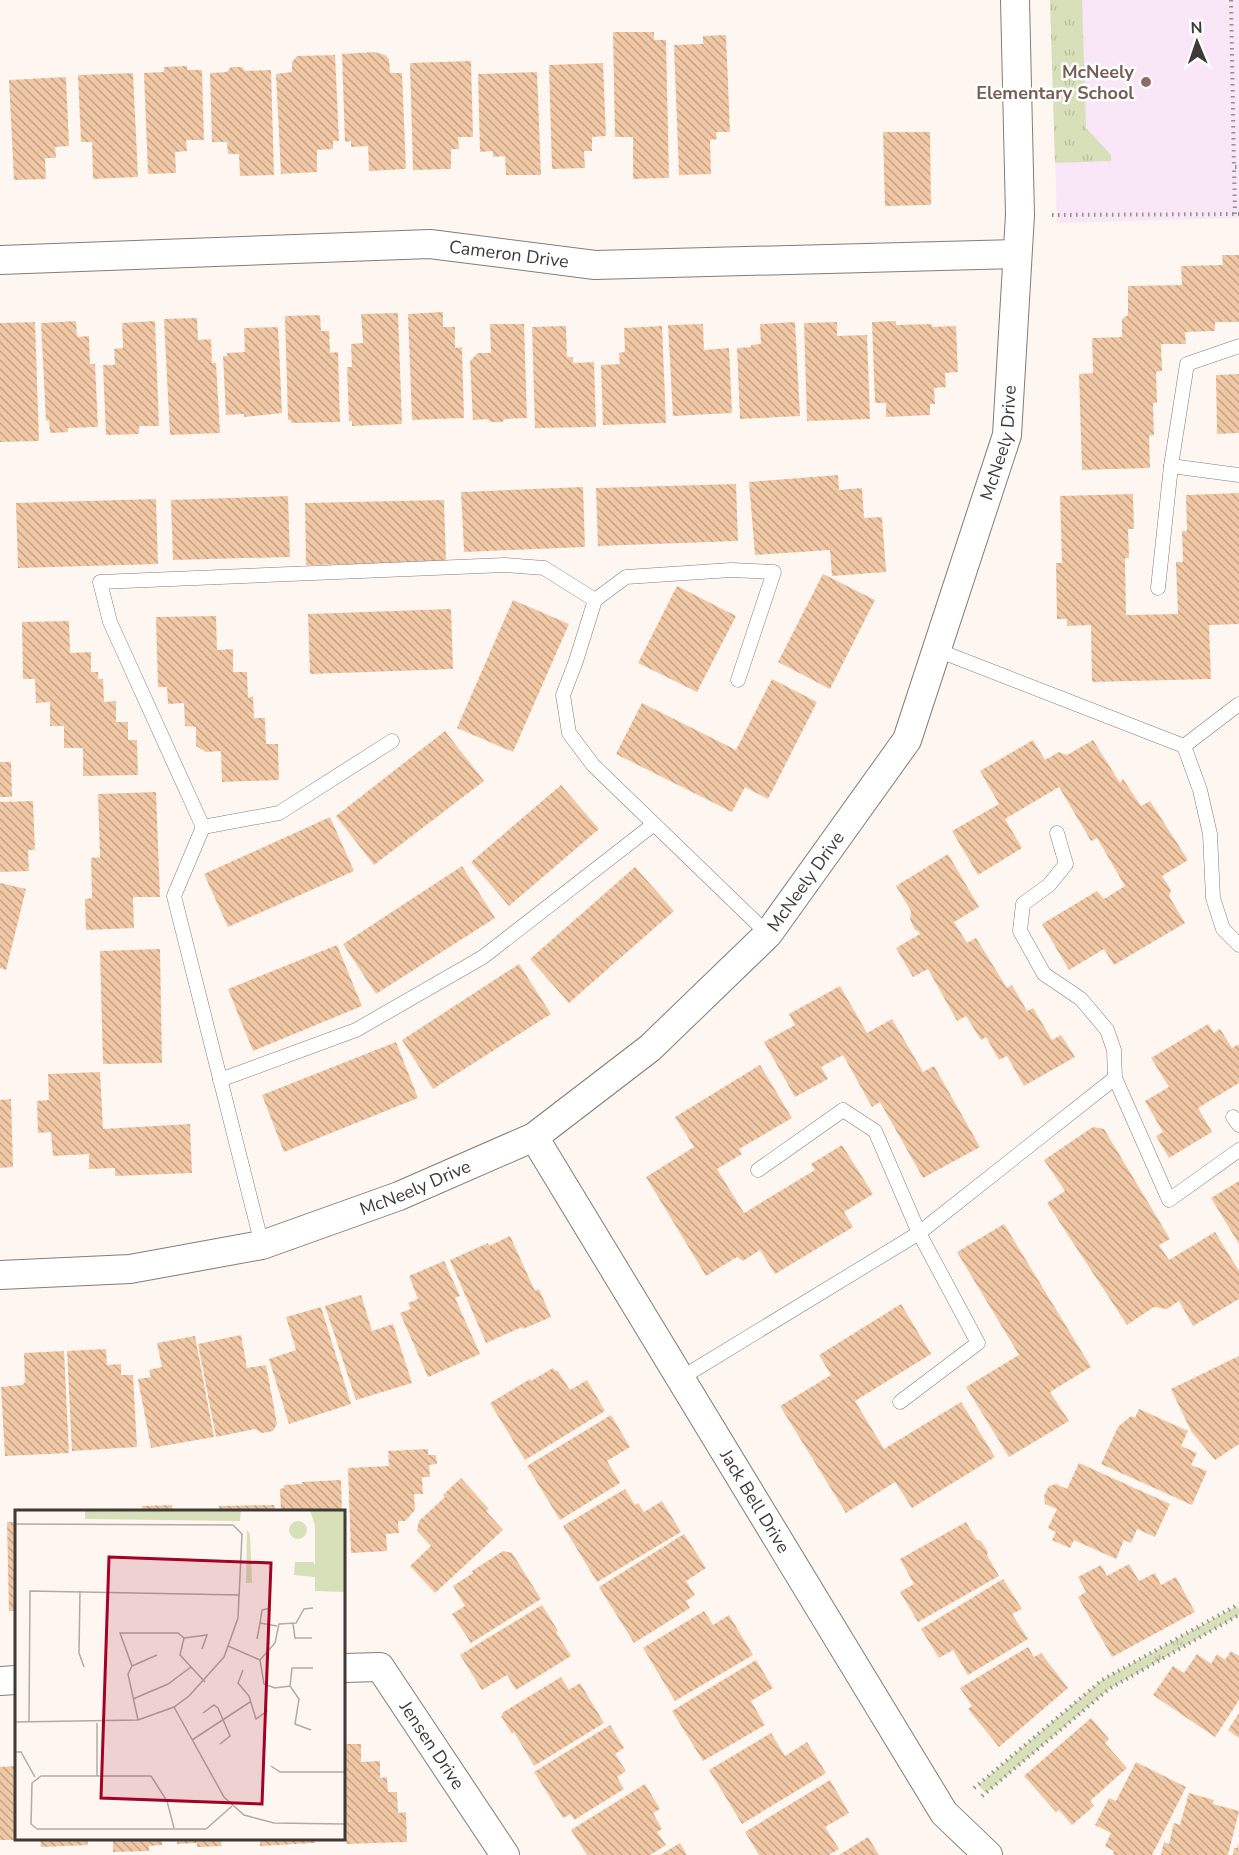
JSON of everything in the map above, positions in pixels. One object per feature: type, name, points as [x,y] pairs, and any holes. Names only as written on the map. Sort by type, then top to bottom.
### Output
[{"type":"street","name":"McNeely Drive","points":[[0,1275],[130,1269],[262,1245],[399,1196],[534,1137],[650,1047],[768,934],[907,740],[1007,435],[1020,214],[1015,0]]},
{"type":"street","name":"Cameron Drive","points":[[0,260],[430,244],[595,265],[1017,254]]},
{"type":"street","name":"Jack Bell Drive","points":[[534,1137],[944,1813],[988,1855]]},
{"type":"street","name":"Jensen Drive","points":[[345,1668],[380,1667],[505,1855]]},
{"type":"street","points":[[0,1681],[15,1680]]},
{"type":"lane","points":[[1158,588],[1171,466],[1187,364],[1239,346]]},
{"type":"lane","points":[[1171,466],[1239,476]]},
{"type":"lane","points":[[262,1245],[174,896],[203,827],[110,622],[100,582],[505,565],[544,568],[596,600]]},
{"type":"lane","points":[[738,680],[774,572],[731,570],[626,577],[596,600],[562,695],[569,733],[593,765],[768,934]]},
{"type":"lane","points":[[937,650],[1184,746],[1200,790],[1210,834],[1213,898],[1223,929],[1239,945]]},
{"type":"lane","points":[[1184,746],[1239,704]]},
{"type":"lane","points":[[203,827],[279,813],[392,741]]},
{"type":"lane","points":[[220,1080],[356,1030],[483,957],[654,824]]},
{"type":"lane","points":[[1057,833],[1066,864],[1049,885],[1023,904],[1020,931],[1044,974],[1081,999],[1107,1030],[1114,1050],[1115,1078],[1169,1200],[1239,1150]]},
{"type":"lane","points":[[681,1378],[919,1233],[1115,1078]]},
{"type":"lane","points":[[758,1170],[843,1110],[875,1131],[919,1233],[978,1343],[900,1402]]},
{"type":"path","points":[[1051,214],[1237,214],[1231,0]]},
{"type":"path","points":[[974,1788],[1102,1680],[1239,1604]]},
{"type":"path","points":[[982,1796],[1109,1689],[1239,1615]]},
{"type":"shaded area","name":"McNeely Elementary School","points":[[1050,0],[1239,0],[1239,218],[1057,223]]},
{"type":"green space","points":[[1050,0],[1082,0],[1086,128],[1111,155],[1111,161],[1055,163]]},
{"type":"green space","points":[[1237,1606],[1239,1615],[1109,1689],[986,1793],[978,1785],[1102,1680]]},
{"type":"building","points":[[613,32],[654,32],[654,40],[666,40],[669,178],[633,179],[633,137],[615,137]]},
{"type":"building","points":[[726,35],[730,132],[716,132],[717,139],[710,140],[711,174],[679,175],[674,45],[703,44],[703,36]]},
{"type":"building","points":[[374,52],[385,55],[389,59],[390,73],[402,73],[406,169],[369,171],[368,146],[351,147],[351,141],[345,142],[342,54]]},
{"type":"building","points":[[335,55],[339,141],[333,141],[333,149],[317,150],[317,172],[281,174],[276,74],[292,72],[292,62],[297,56]]},
{"type":"building","points":[[471,61],[473,137],[458,137],[459,149],[451,149],[451,169],[413,170],[410,63]]},
{"type":"building","points":[[603,63],[606,136],[592,137],[592,151],[584,151],[585,168],[552,169],[549,65]]},
{"type":"building","points":[[187,66],[187,70],[202,70],[204,140],[186,140],[187,151],[175,152],[176,173],[148,174],[144,73],[164,72],[164,67]]},
{"type":"building","points":[[231,67],[242,67],[245,71],[271,70],[274,175],[240,176],[239,154],[228,154],[227,142],[212,142],[210,73],[227,72]]},
{"type":"building","points":[[537,72],[541,175],[506,175],[505,156],[493,157],[493,151],[480,152],[478,74]]},
{"type":"building","points":[[133,73],[138,177],[93,179],[92,142],[81,142],[78,75]]},
{"type":"building","points":[[66,77],[69,146],[55,147],[56,158],[45,158],[46,179],[14,180],[9,80]]},
{"type":"building","points":[[883,132],[930,132],[931,205],[885,206]]},
{"type":"building","points":[[1222,255],[1239,255],[1239,322],[1215,322],[1215,331],[1185,332],[1186,344],[1161,344],[1162,371],[1156,372],[1157,403],[1153,403],[1154,435],[1149,436],[1150,468],[1082,470],[1079,374],[1093,373],[1092,338],[1122,337],[1122,319],[1128,315],[1128,286],[1182,285],[1181,266],[1223,265]]},
{"type":"building","points":[[443,312],[443,327],[455,327],[455,348],[462,347],[464,418],[412,420],[408,314]]},
{"type":"building","points":[[398,313],[402,424],[352,426],[352,421],[349,421],[347,367],[352,367],[351,344],[363,343],[361,314]]},
{"type":"building","points":[[320,315],[321,331],[329,331],[330,353],[338,352],[340,422],[291,423],[291,420],[288,420],[285,316]]},
{"type":"building","points":[[197,318],[198,340],[211,339],[212,363],[216,363],[220,433],[170,435],[164,319]]},
{"type":"building","points":[[76,321],[77,337],[89,336],[90,364],[95,364],[98,427],[68,428],[68,432],[50,433],[49,420],[46,421],[41,323]]},
{"type":"building","points":[[155,321],[159,426],[139,426],[139,434],[106,435],[103,365],[115,365],[114,349],[123,348],[122,323]]},
{"type":"building","points":[[896,321],[896,325],[956,326],[958,372],[945,373],[946,387],[934,388],[935,404],[930,404],[930,415],[886,417],[886,403],[875,403],[872,322]]},
{"type":"building","points":[[35,322],[39,441],[0,442],[0,323]]},
{"type":"building","points":[[795,322],[800,416],[740,419],[737,348],[761,344],[760,324]]},
{"type":"building","points":[[837,322],[837,336],[867,335],[870,419],[807,421],[804,323]]},
{"type":"building","points":[[490,324],[524,324],[527,418],[505,419],[502,422],[491,422],[487,419],[473,420],[470,361],[478,353],[491,353]]},
{"type":"building","points":[[703,324],[704,350],[729,348],[732,413],[673,416],[668,325]]},
{"type":"building","points":[[566,326],[567,357],[573,357],[573,363],[594,362],[596,427],[535,428],[532,327]]},
{"type":"building","points":[[662,326],[666,423],[603,425],[601,365],[620,364],[619,353],[625,352],[624,328]]},
{"type":"building","points":[[278,327],[282,413],[244,417],[244,414],[226,415],[223,356],[227,356],[227,353],[245,352],[244,328]]},
{"type":"building","points":[[1239,374],[1239,433],[1217,434],[1216,375]]},
{"type":"building","points":[[838,475],[839,490],[862,488],[864,518],[882,517],[886,572],[832,576],[830,550],[755,555],[749,482]]},
{"type":"building","points":[[736,484],[738,541],[598,546],[596,488]]},
{"type":"building","points":[[583,487],[585,547],[464,552],[461,492]]},
{"type":"building","points":[[1239,493],[1239,624],[1209,625],[1211,679],[1092,682],[1091,625],[1067,626],[1067,619],[1057,619],[1056,563],[1062,563],[1060,496],[1133,494],[1134,529],[1128,529],[1129,558],[1125,558],[1126,615],[1178,614],[1176,562],[1183,562],[1182,531],[1187,531],[1186,495]]},
{"type":"building","points":[[288,496],[290,557],[173,560],[171,500]]},
{"type":"building","points":[[156,499],[158,564],[18,568],[16,503]]},
{"type":"building","points":[[444,500],[446,562],[306,565],[305,503]]},
{"type":"building","points":[[823,574],[875,600],[830,689],[778,662]]},
{"type":"building","points":[[677,586],[736,616],[697,692],[638,663]]},
{"type":"building","points":[[513,600],[569,624],[513,752],[457,728]]},
{"type":"building","points":[[451,609],[453,669],[310,674],[308,614]]},
{"type":"building","points":[[216,616],[217,650],[233,649],[233,672],[247,672],[248,698],[253,696],[254,718],[265,718],[266,744],[278,744],[279,780],[222,782],[221,751],[206,752],[196,746],[196,727],[185,726],[184,703],[168,704],[167,687],[158,687],[156,617]]},
{"type":"building","points":[[69,621],[70,653],[91,652],[91,672],[98,672],[98,679],[103,679],[104,702],[116,701],[116,722],[128,722],[128,740],[137,740],[138,775],[83,776],[83,748],[64,748],[64,726],[50,726],[50,702],[36,703],[35,679],[23,679],[22,622]]},
{"type":"building","points":[[772,679],[817,702],[768,799],[745,787],[732,812],[616,754],[642,703],[736,750]]},
{"type":"building","points":[[445,731],[484,781],[374,865],[336,816]]},
{"type":"building","points":[[1033,740],[1045,760],[1059,752],[1067,755],[1093,740],[1120,783],[1123,779],[1141,806],[1150,801],[1188,860],[1162,876],[1171,890],[1169,896],[1185,923],[1114,965],[1104,949],[1069,970],[1042,924],[1097,891],[1104,899],[1125,886],[1097,838],[1091,841],[1059,787],[1005,819],[1022,848],[978,875],[952,831],[999,804],[980,771]]},
{"type":"building","points":[[0,762],[11,762],[12,797],[0,797]]},
{"type":"building","points":[[561,785],[599,829],[509,906],[471,862]]},
{"type":"building","points":[[156,792],[160,897],[133,897],[134,928],[86,930],[85,899],[92,898],[91,858],[100,857],[98,794]]},
{"type":"building","points":[[33,801],[35,850],[28,850],[29,871],[0,872],[0,802]]},
{"type":"building","points":[[330,817],[354,871],[228,927],[204,874]]},
{"type":"building","points":[[948,854],[979,907],[954,922],[967,943],[976,938],[1007,988],[1012,985],[1027,1011],[1033,1008],[1052,1040],[1061,1035],[1075,1057],[1024,1086],[1007,1056],[999,1060],[986,1037],[981,1040],[966,1016],[957,1021],[928,969],[913,977],[896,948],[920,934],[915,930],[910,919],[911,911],[896,886]]},
{"type":"building","points":[[462,866],[495,918],[376,994],[343,944]]},
{"type":"building","points":[[635,867],[674,911],[569,1003],[530,959]]},
{"type":"building","points":[[0,883],[26,889],[6,970],[0,968]]},
{"type":"building","points":[[337,945],[362,1006],[253,1051],[228,989]]},
{"type":"building","points":[[160,949],[162,1063],[103,1064],[100,951]]},
{"type":"building","points":[[519,964],[551,1014],[433,1089],[402,1040]]},
{"type":"building","points":[[840,986],[867,1033],[892,1019],[923,1072],[934,1066],[980,1147],[923,1178],[880,1102],[872,1107],[843,1055],[821,1067],[828,1079],[795,1097],[764,1042],[795,1025],[789,1014]]},
{"type":"building","points":[[1208,1024],[1214,1033],[1220,1029],[1232,1048],[1239,1044],[1239,1083],[1198,1108],[1212,1132],[1169,1158],[1156,1136],[1163,1132],[1145,1101],[1169,1087],[1151,1058]]},
{"type":"building","points":[[396,1042],[418,1098],[284,1152],[262,1095]]},
{"type":"building","points":[[760,1065],[792,1118],[739,1149],[742,1154],[717,1169],[744,1213],[815,1170],[811,1164],[842,1145],[873,1194],[844,1212],[853,1227],[775,1274],[760,1250],[743,1261],[737,1257],[706,1276],[646,1177],[694,1147],[675,1117]]},
{"type":"building","points":[[100,1072],[103,1129],[190,1124],[192,1173],[115,1176],[115,1168],[89,1169],[89,1154],[53,1156],[51,1132],[38,1133],[37,1101],[49,1100],[48,1074]]},
{"type":"building","points":[[11,1099],[13,1167],[0,1168],[0,1100]]},
{"type":"building","points":[[1093,1127],[1104,1129],[1170,1239],[1159,1245],[1169,1260],[1215,1232],[1239,1271],[1239,1299],[1193,1326],[1179,1301],[1167,1309],[1154,1307],[1127,1325],[1047,1203],[1065,1191],[1044,1160]]},
{"type":"building","points":[[1239,1181],[1239,1244],[1211,1198]]},
{"type":"building","points":[[1004,1224],[1091,1367],[1050,1392],[1069,1421],[1009,1457],[966,1387],[1019,1355],[957,1252]]},
{"type":"building","points":[[510,1236],[535,1291],[539,1289],[551,1317],[486,1343],[450,1260]]},
{"type":"building","points":[[444,1261],[460,1296],[455,1298],[480,1354],[428,1377],[400,1313],[411,1309],[408,1303],[418,1299],[409,1276]]},
{"type":"building","points":[[361,1295],[372,1331],[393,1324],[412,1383],[356,1400],[325,1306]]},
{"type":"building","points":[[901,1304],[931,1354],[855,1401],[884,1449],[961,1402],[995,1457],[912,1508],[895,1482],[846,1513],[780,1406],[831,1375],[819,1355]]},
{"type":"building","points":[[321,1307],[351,1404],[289,1424],[269,1359],[296,1350],[286,1317]]},
{"type":"building","points":[[241,1335],[247,1368],[266,1365],[277,1424],[273,1431],[262,1433],[255,1429],[216,1437],[198,1344]]},
{"type":"building","points":[[195,1336],[214,1437],[151,1448],[138,1379],[151,1377],[149,1370],[162,1367],[157,1343]]},
{"type":"building","points":[[106,1349],[107,1365],[121,1364],[121,1375],[133,1375],[137,1447],[72,1451],[67,1351]]},
{"type":"building","points":[[64,1351],[69,1453],[5,1456],[1,1387],[22,1385],[25,1382],[24,1353]]},
{"type":"building","points":[[1239,1356],[1239,1444],[1215,1460],[1191,1431],[1171,1389]]},
{"type":"building","points":[[553,1368],[557,1370],[570,1390],[587,1380],[605,1411],[525,1460],[490,1403]]},
{"type":"building","points":[[1139,1409],[1188,1431],[1181,1446],[1197,1453],[1191,1465],[1207,1471],[1192,1505],[1101,1464],[1118,1427],[1131,1416],[1135,1418]]},
{"type":"building","points":[[611,1415],[630,1447],[607,1461],[620,1483],[560,1520],[527,1466]]},
{"type":"building","points":[[428,1449],[428,1455],[436,1455],[437,1464],[429,1465],[430,1477],[422,1477],[423,1494],[414,1494],[415,1510],[405,1521],[398,1521],[399,1533],[386,1534],[387,1551],[351,1553],[348,1468],[389,1466],[388,1451]]},
{"type":"building","points":[[1079,1463],[1170,1504],[1155,1537],[1137,1529],[1131,1543],[1124,1540],[1116,1559],[1074,1540],[1070,1548],[1052,1540],[1056,1532],[1048,1528],[1057,1509],[1045,1504],[1044,1496],[1049,1486],[1056,1484],[1067,1489]]},
{"type":"building","points":[[461,1478],[489,1509],[486,1511],[503,1530],[435,1593],[410,1566],[431,1546],[417,1531],[419,1521],[445,1497],[443,1495]]},
{"type":"building","points":[[341,1480],[342,1510],[281,1510],[280,1489],[284,1488],[284,1485],[302,1484],[302,1482]]},
{"type":"building","points":[[625,1489],[635,1505],[638,1503],[644,1512],[662,1501],[681,1532],[597,1582],[563,1526]]},
{"type":"building","points":[[172,1505],[173,1510],[142,1510],[142,1506]]},
{"type":"building","points":[[274,1505],[275,1510],[219,1510],[219,1506]]},
{"type":"building","points":[[7,1522],[15,1522],[15,1611],[9,1611]]},
{"type":"building","points":[[966,1522],[976,1539],[981,1541],[988,1552],[987,1555],[999,1576],[918,1622],[900,1592],[914,1584],[900,1559]]},
{"type":"building","points":[[684,1534],[706,1568],[686,1581],[695,1595],[686,1601],[690,1608],[634,1643],[599,1587]]},
{"type":"building","points":[[503,1551],[512,1553],[541,1599],[471,1643],[452,1614],[465,1606],[453,1586]]},
{"type":"building","points":[[1129,1564],[1139,1581],[1155,1573],[1161,1585],[1176,1577],[1195,1612],[1112,1657],[1078,1597],[1086,1592],[1078,1577],[1101,1565],[1107,1576]]},
{"type":"building","points":[[1003,1579],[1022,1609],[1012,1614],[1028,1639],[968,1675],[953,1650],[939,1658],[921,1629]]},
{"type":"building","points":[[542,1605],[571,1656],[516,1690],[507,1675],[482,1690],[460,1655]]},
{"type":"building","points":[[704,1611],[713,1625],[729,1615],[753,1655],[675,1701],[643,1648]]},
{"type":"building","points":[[1028,1647],[1034,1657],[1041,1653],[1068,1688],[999,1747],[968,1709],[972,1706],[960,1688]]},
{"type":"building","points":[[1231,1651],[1239,1656],[1239,1700],[1215,1737],[1153,1695],[1173,1666],[1184,1673],[1197,1654],[1211,1664],[1217,1654],[1225,1660]]},
{"type":"building","points":[[756,1660],[773,1688],[751,1701],[765,1725],[703,1761],[672,1711]]},
{"type":"building","points":[[561,1677],[569,1690],[580,1683],[604,1723],[534,1766],[514,1732],[512,1734],[501,1716],[502,1713]]},
{"type":"building","points":[[1239,1713],[1239,1738],[1228,1730]]},
{"type":"building","points":[[1091,1718],[1109,1739],[1105,1743],[1127,1768],[1090,1801],[1094,1806],[1072,1825],[1059,1810],[1056,1812],[1024,1776]]},
{"type":"building","points":[[610,1725],[624,1748],[615,1754],[626,1771],[617,1777],[624,1789],[574,1820],[571,1814],[563,1818],[534,1772]]},
{"type":"building","points":[[771,1733],[785,1756],[807,1742],[826,1773],[742,1824],[709,1770]]},
{"type":"building","points":[[345,1744],[361,1744],[361,1762],[380,1761],[380,1778],[387,1777],[388,1792],[397,1792],[398,1813],[406,1812],[407,1842],[346,1844]]},
{"type":"building","points":[[1136,1762],[1186,1787],[1152,1855],[1114,1855],[1114,1851],[1105,1846],[1111,1833],[1095,1825],[1109,1798],[1116,1801]]},
{"type":"building","points":[[15,1766],[15,1840],[0,1840],[0,1767]]},
{"type":"building","points":[[830,1780],[849,1813],[825,1827],[839,1849],[829,1855],[759,1855],[745,1832]]},
{"type":"building","points":[[645,1784],[660,1809],[653,1813],[662,1829],[657,1832],[666,1845],[650,1855],[587,1855],[571,1830]]},
{"type":"building","points":[[1189,1793],[1214,1800],[1213,1804],[1239,1811],[1228,1855],[1161,1855],[1164,1842],[1169,1844],[1174,1823],[1180,1825]]},
{"type":"building","points":[[868,1837],[879,1855],[839,1855]]},
{"type":"building","points":[[40,1840],[87,1840],[88,1845],[41,1847]]},
{"type":"building","points":[[113,1840],[162,1840],[162,1845],[149,1846],[149,1851],[113,1852]]},
{"type":"building","points":[[177,1840],[244,1841],[221,1841],[222,1846],[197,1847],[197,1843],[177,1844]]},
{"type":"building","points":[[260,1840],[315,1840],[315,1843],[260,1846]]},
{"type":"building","points":[[680,1843],[687,1855],[660,1855]]},
{"type":"building","points":[[1238,1843],[1239,1855],[1233,1855],[1234,1848],[1237,1848]]},
{"type":"place","name":"McNeely Elementary School","points":[[1146,82]]}]
